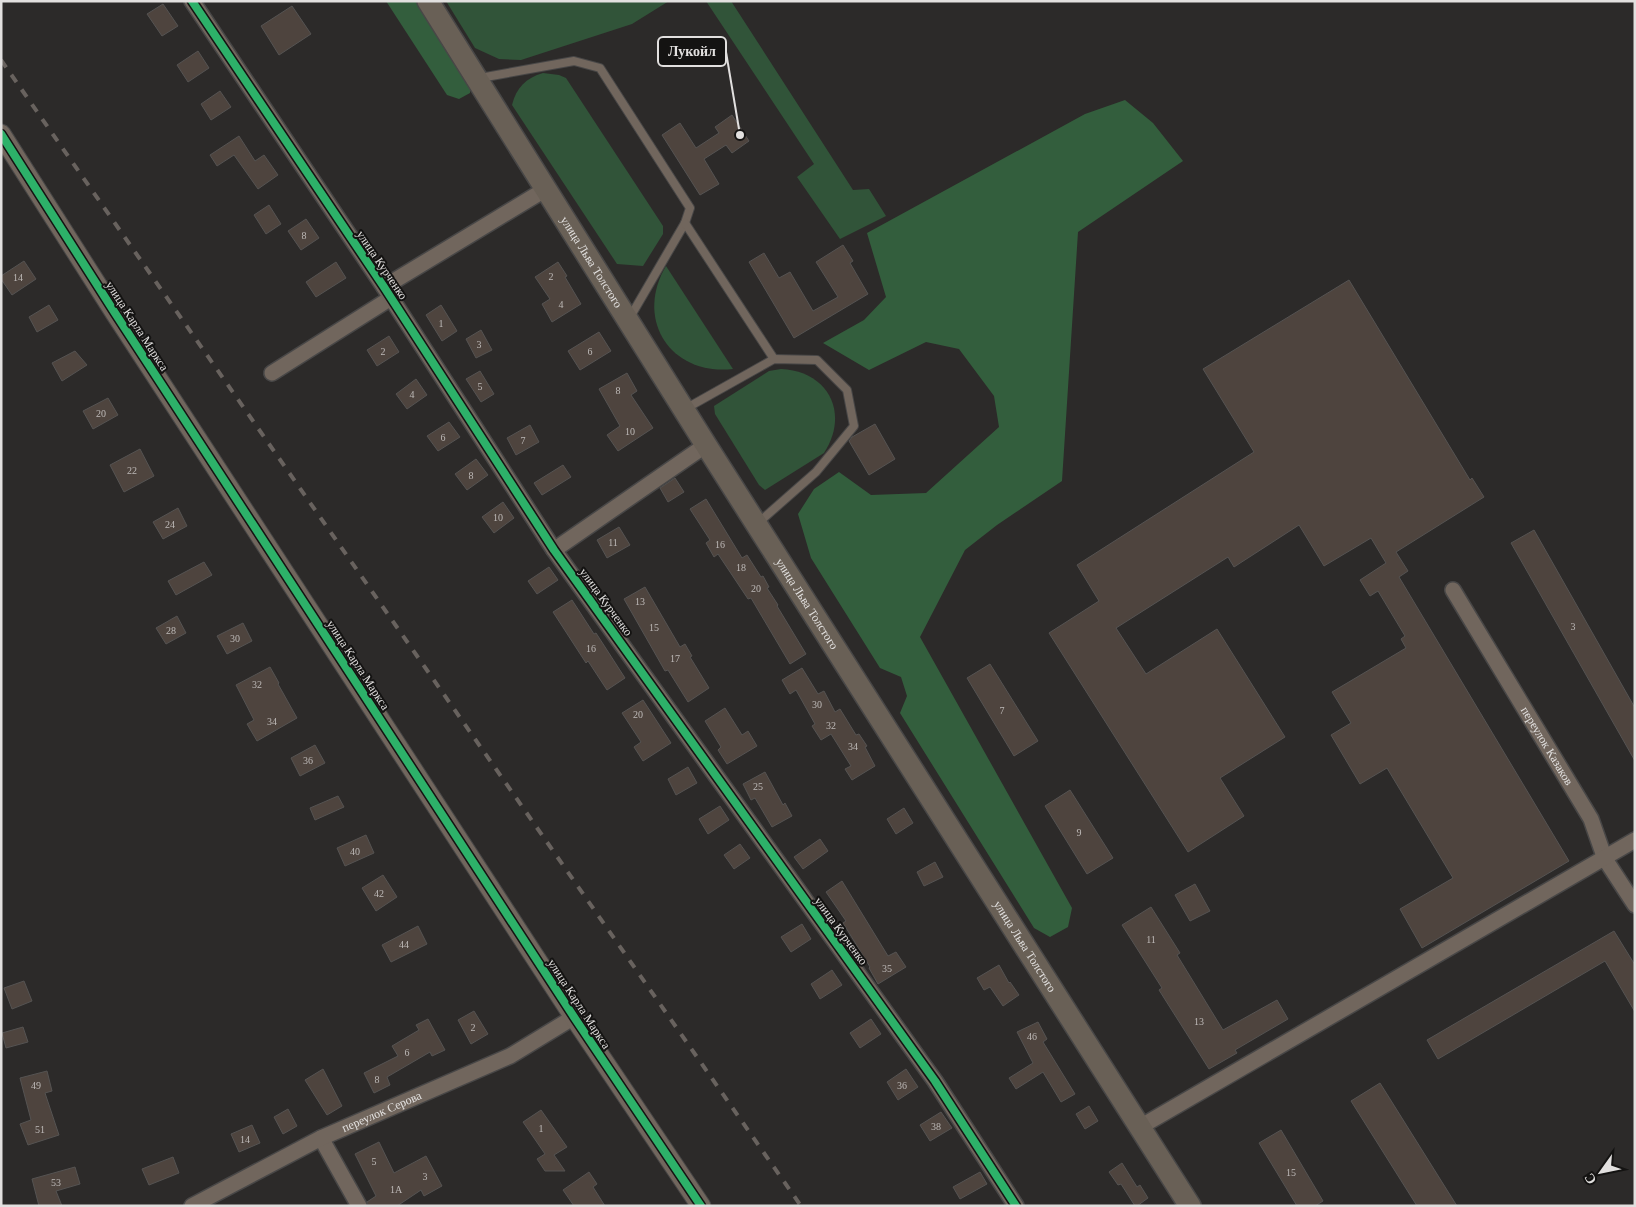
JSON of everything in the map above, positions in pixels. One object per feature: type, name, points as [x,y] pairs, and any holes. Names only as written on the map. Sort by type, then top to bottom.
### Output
[{"type":"main road","name":"улица Льва Толстого","points":[[428,1],[706,445],[1190,1206]]},
{"type":"street","name":"улица Курченко","points":[[192,1],[387,293],[554,550],[935,1081],[1016,1206]]},
{"type":"street","name":"улица Карла Маркса","points":[[1,134],[115,313],[574,1017],[701,1206]]},
{"type":"street","points":[[272,372],[387,293],[546,189]]},
{"type":"street","points":[[554,550],[706,445]]},
{"type":"street","name":"переулок Казаков","points":[[1453,590],[1591,819],[1605,859],[1635,905]]},
{"type":"street","points":[[1140,1127],[1635,840]]},
{"type":"street","name":"переулок Серова","points":[[192,1206],[321,1138],[510,1056],[574,1017]]},
{"type":"street","points":[[321,1138],[359,1206]]},
{"type":"lane","points":[[477,78],[574,61],[600,68],[690,208],[685,223],[628,321]]},
{"type":"lane","points":[[685,223],[774,359]]},
{"type":"lane","points":[[684,410],[774,359],[817,360],[846,390],[854,426],[816,472],[757,525]]},
{"type":"green space","points":[[386,1],[417,1],[471,84],[470,93],[459,99],[447,95]]},
{"type":"green space","points":[[446,1],[669,1],[632,24],[521,60],[499,59],[475,48]]},
{"type":"green space","points":[[706,1],[731,1],[853,190],[869,189],[886,216],[840,239],[797,177],[814,164]]},
{"type":"green space","points":[[543,73],[566,78],[663,226],[663,234],[643,266],[617,264],[512,105],[519,89],[527,81]]},
{"type":"green space","points":[[1125,100],[1153,123],[1183,161],[1078,232],[1062,481],[997,525],[965,550],[920,637],[1072,908],[1068,927],[1050,937],[1034,928],[900,713],[907,696],[901,677],[880,668],[811,558],[798,514],[814,489],[839,472],[871,495],[926,493],[999,427],[994,396],[959,349],[926,342],[869,370],[823,343],[864,320],[886,297],[867,233],[1085,114]]},
{"type":"green space","points":[[666,266],[733,369],[711,369],[692,363],[676,354],[664,340],[657,324],[654,306],[657,286]]},
{"type":"green space","points":[[781,369],[811,377],[822,386],[830,397],[834,409],[835,423],[832,438],[824,453],[765,490],[759,485],[715,414],[714,406],[769,371]]},
{"type":"building","points":[[163,4],[178,26],[162,36],[147,14]]},
{"type":"building","points":[[292,6],[311,34],[279,55],[261,26]]},
{"type":"building","points":[[198,51],[209,68],[188,82],[177,65]]},
{"type":"building","points":[[220,91],[231,107],[211,120],[201,104]]},
{"type":"building","points":[[732,115],[749,141],[732,153],[726,145],[704,159],[719,184],[700,195],[662,135],[680,123],[696,148],[719,133],[715,127]]},
{"type":"building","points":[[239,136],[255,161],[264,155],[278,175],[258,189],[234,155],[217,166],[210,155]]},
{"type":"building","points":[[269,205],[281,224],[266,234],[254,215]]},
{"type":"building","points":[[306,219],[319,238],[301,250],[288,231]]},
{"type":"building","points":[[843,245],[853,261],[850,263],[868,294],[794,338],[749,262],[764,253],[779,278],[790,272],[813,311],[838,297],[816,262]]},
{"type":"building","points":[[24,261],[36,279],[12,295],[1,279],[1,276]]},
{"type":"building","points":[[336,262],[346,278],[316,297],[306,282]]},
{"type":"building","points":[[558,262],[581,304],[552,322],[542,304],[550,299],[535,277]]},
{"type":"building","points":[[1349,280],[1470,480],[1472,478],[1484,497],[1396,552],[1408,571],[1399,577],[1569,861],[1422,948],[1400,909],[1453,878],[1387,768],[1360,784],[1331,735],[1351,723],[1332,692],[1406,648],[1401,639],[1405,636],[1378,591],[1370,596],[1360,580],[1386,563],[1371,538],[1324,566],[1299,525],[1234,567],[1228,557],[1116,628],[1146,674],[1217,629],[1285,737],[1220,778],[1244,816],[1188,852],[1049,633],[1099,601],[1077,565],[1254,452],[1203,369]]},
{"type":"building","points":[[49,305],[58,320],[37,332],[29,317]]},
{"type":"building","points":[[441,305],[457,331],[442,341],[426,315]]},
{"type":"building","points":[[481,330],[492,350],[476,358],[466,339]]},
{"type":"building","points":[[599,332],[611,351],[580,370],[568,351]]},
{"type":"building","points":[[389,336],[399,352],[377,366],[367,350]]},
{"type":"building","points":[[75,351],[87,365],[62,381],[52,363]]},
{"type":"building","points":[[480,371],[494,394],[481,402],[466,379]]},
{"type":"building","points":[[627,373],[637,391],[631,395],[653,428],[618,451],[607,435],[620,426],[599,389]]},
{"type":"building","points":[[416,379],[427,395],[407,409],[396,394]]},
{"type":"building","points":[[108,398],[118,415],[93,429],[83,411]]},
{"type":"building","points":[[449,422],[460,437],[438,451],[427,436]]},
{"type":"building","points":[[875,424],[895,459],[869,475],[849,441],[852,437]]},
{"type":"building","points":[[530,425],[539,442],[516,455],[507,438]]},
{"type":"building","points":[[140,449],[154,476],[124,492],[110,465]]},
{"type":"building","points":[[476,459],[488,475],[467,490],[455,474]]},
{"type":"building","points":[[563,465],[571,477],[542,495],[534,483]]},
{"type":"building","points":[[675,478],[684,492],[668,502],[660,488]]},
{"type":"building","points":[[706,499],[742,558],[747,555],[761,577],[763,576],[769,587],[767,588],[806,654],[790,664],[751,598],[748,599],[718,554],[714,557],[706,543],[710,540],[690,509]]},
{"type":"building","points":[[503,502],[514,518],[494,533],[482,517]]},
{"type":"building","points":[[178,508],[187,526],[163,539],[153,522]]},
{"type":"building","points":[[619,527],[630,545],[607,558],[597,540]]},
{"type":"building","points":[[1534,530],[1635,708],[1635,761],[1511,543]]},
{"type":"building","points":[[204,562],[212,575],[176,595],[168,581]]},
{"type":"building","points":[[549,567],[558,580],[537,594],[528,581]]},
{"type":"building","points":[[645,587],[680,647],[685,644],[692,656],[690,657],[709,688],[688,702],[668,670],[665,671],[624,599]]},
{"type":"building","points":[[572,600],[625,678],[607,690],[588,661],[586,663],[553,612]]},
{"type":"building","points":[[177,616],[186,633],[166,644],[156,628]]},
{"type":"building","points":[[243,623],[252,641],[227,654],[217,636]]},
{"type":"building","points":[[990,664],[1038,741],[1014,756],[967,678]]},
{"type":"building","points":[[270,667],[297,718],[257,741],[247,724],[254,720],[236,685]]},
{"type":"building","points":[[802,668],[818,694],[824,691],[835,712],[840,709],[856,735],[859,734],[867,746],[865,747],[875,766],[852,780],[845,769],[851,766],[831,734],[821,740],[812,726],[815,724],[796,690],[790,694],[782,680]]},
{"type":"building","points":[[643,700],[671,743],[643,761],[634,747],[641,742],[622,713]]},
{"type":"building","points":[[725,708],[742,735],[748,731],[757,746],[727,764],[718,750],[721,747],[705,721]]},
{"type":"building","points":[[315,745],[325,763],[300,776],[291,758]]},
{"type":"building","points":[[688,767],[697,783],[676,795],[668,779]]},
{"type":"building","points":[[765,772],[783,805],[785,803],[792,816],[772,827],[755,798],[751,800],[743,784]]},
{"type":"building","points":[[1070,790],[1113,858],[1087,874],[1045,806]]},
{"type":"building","points":[[338,796],[344,807],[315,820],[310,808]]},
{"type":"building","points":[[720,806],[729,820],[708,834],[699,819]]},
{"type":"building","points":[[904,808],[913,823],[896,834],[887,819]]},
{"type":"building","points":[[366,835],[374,853],[345,866],[337,848]]},
{"type":"building","points":[[820,839],[828,851],[803,869],[794,857]]},
{"type":"building","points":[[740,844],[750,858],[734,869],[724,855]]},
{"type":"building","points":[[935,862],[943,877],[924,886],[917,872]]},
{"type":"building","points":[[383,875],[397,897],[376,911],[362,888]]},
{"type":"building","points":[[842,881],[888,956],[896,952],[906,967],[878,984],[870,967],[843,923],[846,921],[826,892]]},
{"type":"building","points":[[1195,884],[1210,911],[1190,921],[1175,895]]},
{"type":"building","points":[[1151,907],[1180,953],[1177,955],[1223,1030],[1277,1000],[1288,1019],[1235,1050],[1237,1053],[1209,1069],[1159,990],[1162,988],[1122,925]]},
{"type":"building","points":[[802,924],[811,939],[791,952],[781,937]]},
{"type":"building","points":[[418,926],[427,944],[391,962],[382,945]]},
{"type":"building","points":[[1614,931],[1635,965],[1635,1012],[1605,961],[1438,1059],[1427,1040]]},
{"type":"building","points":[[999,965],[1009,983],[1019,995],[1003,1006],[990,987],[984,990],[977,978]]},
{"type":"building","points":[[832,970],[842,985],[820,999],[811,984]]},
{"type":"building","points":[[24,981],[32,1001],[12,1009],[4,988]]},
{"type":"building","points":[[474,1011],[488,1034],[471,1044],[458,1020]]},
{"type":"building","points":[[428,1019],[445,1050],[432,1056],[430,1052],[387,1077],[390,1085],[374,1093],[364,1073],[398,1056],[392,1046],[419,1030],[416,1025]]},
{"type":"building","points":[[871,1019],[881,1034],[860,1048],[850,1033]]},
{"type":"building","points":[[1038,1022],[1047,1039],[1043,1042],[1075,1094],[1061,1102],[1043,1072],[1016,1089],[1009,1078],[1033,1063],[1017,1032]]},
{"type":"building","points":[[23,1027],[28,1042],[6,1048],[2,1033]]},
{"type":"building","points":[[323,1069],[342,1106],[327,1115],[305,1080]]},
{"type":"building","points":[[906,1069],[918,1087],[898,1100],[887,1082]]},
{"type":"building","points":[[47,1071],[52,1091],[45,1093],[59,1135],[28,1145],[20,1124],[31,1120],[20,1078]]},
{"type":"building","points":[[1380,1083],[1457,1206],[1417,1206],[1351,1101]]},
{"type":"building","points":[[1089,1106],[1098,1121],[1085,1129],[1076,1114]]},
{"type":"building","points":[[288,1109],[297,1126],[283,1134],[274,1117]]},
{"type":"building","points":[[541,1110],[567,1147],[554,1155],[565,1171],[545,1171],[537,1159],[545,1154],[523,1122]]},
{"type":"building","points":[[941,1112],[952,1128],[930,1141],[920,1125]]},
{"type":"building","points":[[252,1125],[260,1143],[239,1152],[231,1134]]},
{"type":"building","points":[[1281,1130],[1323,1201],[1315,1206],[1297,1206],[1259,1143]]},
{"type":"building","points":[[379,1142],[394,1173],[426,1156],[442,1186],[424,1196],[421,1190],[397,1206],[368,1206],[367,1202],[376,1196],[355,1154]]},
{"type":"building","points":[[173,1157],[179,1173],[149,1185],[142,1169]]},
{"type":"building","points":[[1122,1163],[1137,1187],[1140,1185],[1148,1198],[1137,1206],[1135,1206],[1121,1184],[1118,1185],[1109,1172]]},
{"type":"building","points":[[75,1167],[80,1184],[56,1191],[62,1206],[39,1206],[32,1179]]},
{"type":"building","points":[[589,1172],[597,1184],[593,1187],[605,1206],[574,1206],[563,1190]]},
{"type":"building","points":[[980,1172],[987,1184],[960,1199],[953,1187]]},
{"type":"railway","points":[[1,60],[801,1206]]},
{"type":"cycle path","points":[[192,1],[384,287],[554,550],[935,1081],[1016,1206]]},
{"type":"cycle path","points":[[1,134],[115,313],[574,1017],[701,1206]]},
{"type":"place","name":"Лукойл","points":[[740,135]]}]
